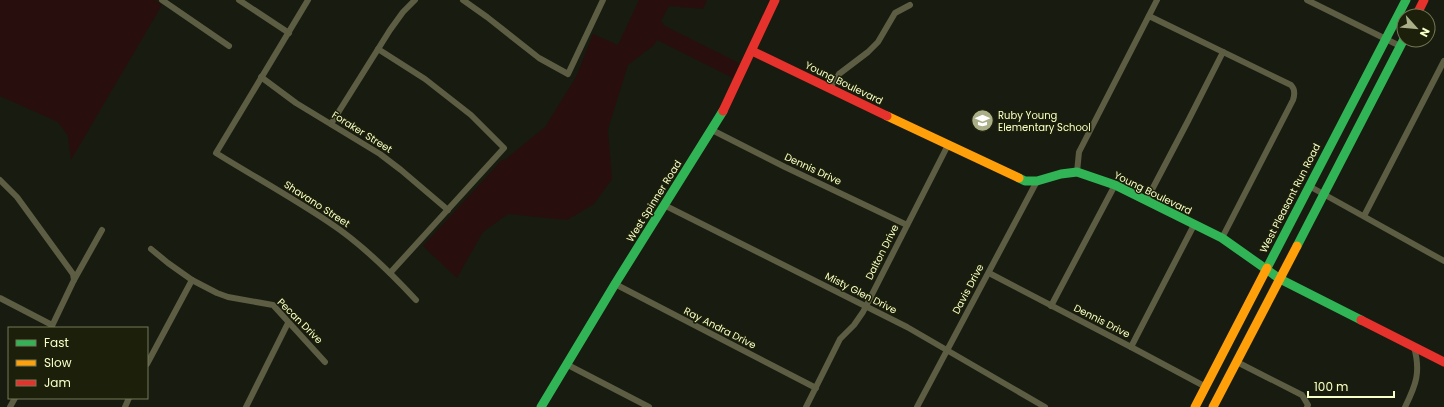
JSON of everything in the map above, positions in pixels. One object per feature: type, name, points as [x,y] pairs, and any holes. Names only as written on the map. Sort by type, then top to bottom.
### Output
[{"type":"street","points":[[162,0],[229,46]]},
{"type":"street","points":[[239,0],[289,33]]},
{"type":"street","points":[[261,77],[308,0]]},
{"type":"street","points":[[331,124],[403,12],[415,0]]},
{"type":"street","points":[[463,0],[539,58],[568,74],[603,0]]},
{"type":"street","name":"West Spinner Road","points":[[541,407],[615,284],[726,106],[775,0]]},
{"type":"street","points":[[1077,172],[1079,152],[1157,0]]},
{"type":"street","points":[[1307,0],[1386,38],[1396,40]]},
{"type":"street","name":"West Pleasant Run Road","points":[[1195,407],[1406,0]]},
{"type":"street","points":[[830,88],[839,74],[868,52],[878,42],[895,13],[910,5]]},
{"type":"street","points":[[1149,16],[1294,87],[1294,94],[1270,146],[1222,238]]},
{"type":"street","points":[[1213,407],[1399,48]]},
{"type":"street","points":[[378,49],[426,79],[471,116],[504,148],[390,273]]},
{"type":"street","name":"Young Boulevard","points":[[752,51],[1025,181],[1037,181],[1061,174],[1077,172],[1115,185],[1222,238],[1280,279],[1444,362]]},
{"type":"street","points":[[1146,201],[1223,52]]},
{"type":"street","points":[[1364,216],[1444,61]]},
{"type":"street","name":"Foraker Street","points":[[261,77],[296,103],[380,154],[402,170],[448,210]]},
{"type":"street","name":"Shavano Street","points":[[261,77],[216,153],[330,223],[350,238],[390,273],[416,300]]},
{"type":"street","name":"Dennis Drive","points":[[712,130],[785,167],[907,225]]},
{"type":"street","name":"Dalton Drive","points":[[806,407],[840,339],[854,325],[865,307],[948,145]]},
{"type":"street","points":[[0,180],[16,197],[39,227],[73,274],[74,280]]},
{"type":"street","name":"Davis Drive","points":[[917,407],[1037,181]]},
{"type":"street","points":[[1051,306],[1115,185]]},
{"type":"street","points":[[1309,186],[1443,259]]},
{"type":"street","name":"Misty Glen Drive","points":[[664,205],[907,327],[1045,407]]},
{"type":"street","points":[[1131,347],[1194,225]]},
{"type":"street","points":[[0,298],[52,326],[74,280],[102,230]]},
{"type":"street","name":"Pecan Drive","points":[[151,248],[168,263],[192,280],[228,297],[273,305],[326,362]]},
{"type":"street","name":"Dennis Drive","points":[[989,273],[1206,387]]},
{"type":"street","points":[[148,362],[192,280]]},
{"type":"street","name":"Ray Andra Drive","points":[[615,284],[816,388]]},
{"type":"street","points":[[246,407],[288,322]]},
{"type":"street","points":[[1405,407],[1413,392],[1417,374],[1418,361],[1414,347]]},
{"type":"street","points":[[1237,362],[1302,395],[1308,405],[1307,407]]},
{"type":"street","points":[[566,364],[649,407]]},
{"type":"shaded area","points":[[0,0],[155,0],[162,5],[71,160],[68,136],[58,122],[0,96]]},
{"type":"shaded area","points":[[639,0],[707,0],[703,9],[669,6],[661,21],[665,26],[739,63],[733,78],[657,40],[654,45],[628,65],[608,129],[612,179],[594,204],[567,220],[508,214],[483,232],[457,278],[423,246],[501,161],[507,158],[545,127],[576,77],[593,34],[618,45]]},
{"type":"traffic: fast","points":[[1267,268],[1406,0]]},
{"type":"traffic: fast","points":[[1297,246],[1399,48]]},
{"type":"traffic: fast","points":[[541,407],[615,284],[723,111]]},
{"type":"traffic: fast","points":[[1019,178],[1025,181],[1037,181],[1061,174],[1077,172],[1115,185],[1222,238],[1280,279],[1361,320]]},
{"type":"traffic: slow","points":[[887,116],[1019,178]]},
{"type":"traffic: slow","points":[[1213,407],[1297,246]]},
{"type":"traffic: slow","points":[[1195,407],[1267,268]]},
{"type":"traffic: jam","points":[[723,111],[775,0]]},
{"type":"traffic: jam","points":[[1420,8],[1424,0]]},
{"type":"traffic: jam","points":[[752,51],[887,116]]},
{"type":"traffic: jam","points":[[1361,320],[1444,362]]},
{"type":"place","name":"Ruby Young Elementary School","points":[[983,121]]}]
